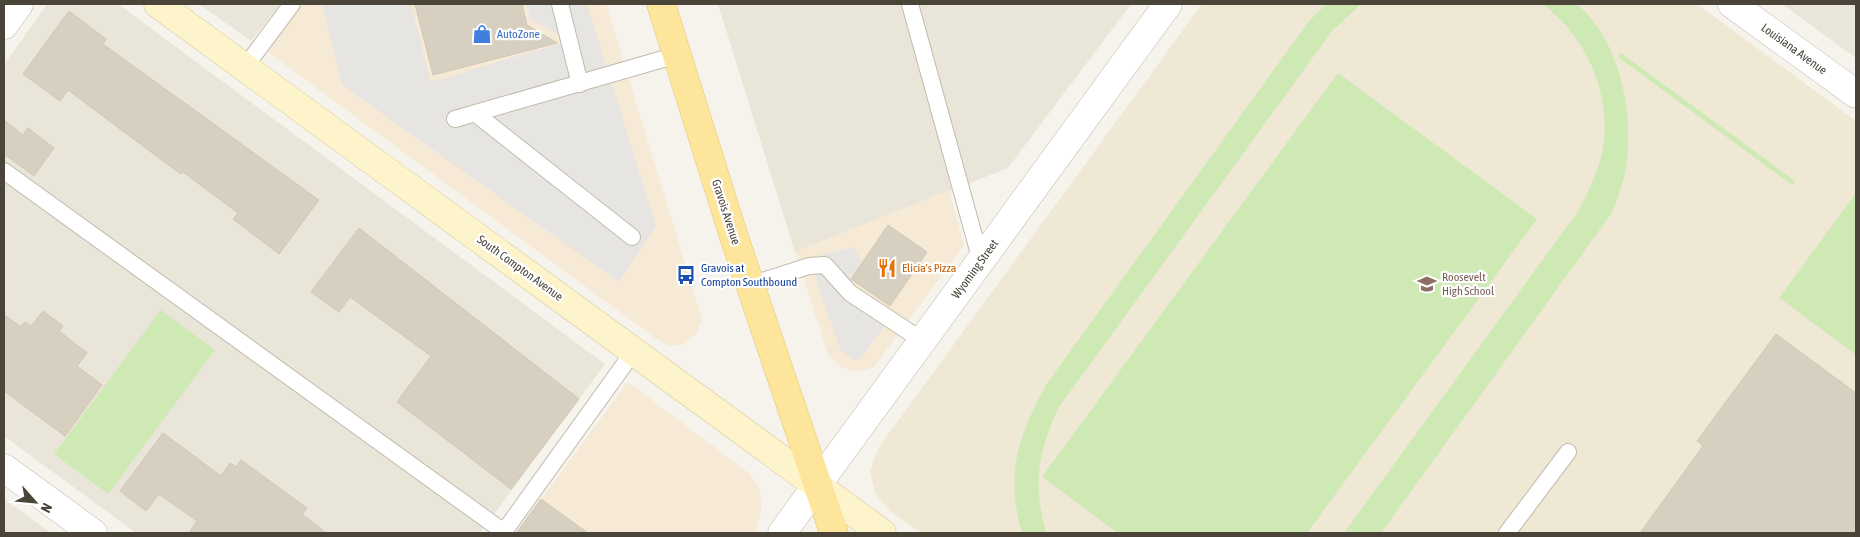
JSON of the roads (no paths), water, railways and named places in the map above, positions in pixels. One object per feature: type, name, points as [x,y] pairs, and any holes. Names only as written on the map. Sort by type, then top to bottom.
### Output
[{"type":"main road","name":"Gravois Avenue","points":[[661,4],[750,285],[834,533]]},
{"type":"street","points":[[4,25],[19,4]]},
{"type":"street","name":"South Compton Avenue","points":[[158,4],[882,533]]},
{"type":"street","name":"Wyoming Street","points":[[782,533],[1168,4]]},
{"type":"street","name":"Louisiana Avenue","points":[[1738,5],[1856,94]]},
{"type":"street","points":[[4,468],[93,533]]},
{"type":"lane","points":[[244,67],[292,4]]},
{"type":"lane","points":[[560,4],[580,84]]},
{"type":"lane","points":[[910,4],[981,261]]},
{"type":"lane","points":[[455,119],[677,55]]},
{"type":"lane","points":[[476,114],[632,237]]},
{"type":"lane","points":[[4,171],[504,533],[634,351]]},
{"type":"lane","points":[[750,285],[809,266],[825,265],[850,293],[923,341]]},
{"type":"lane","points":[[1507,533],[1568,452]]},
{"type":"place","name":"AutoZone","points":[[482,34]]},
{"type":"place","name":"Elicia's Pizza","points":[[887,268]]},
{"type":"place","name":"Gravois at Compton Southbound","points":[[686,275]]},
{"type":"place","name":"Roosevelt High School","points":[[1427,284]]}]
